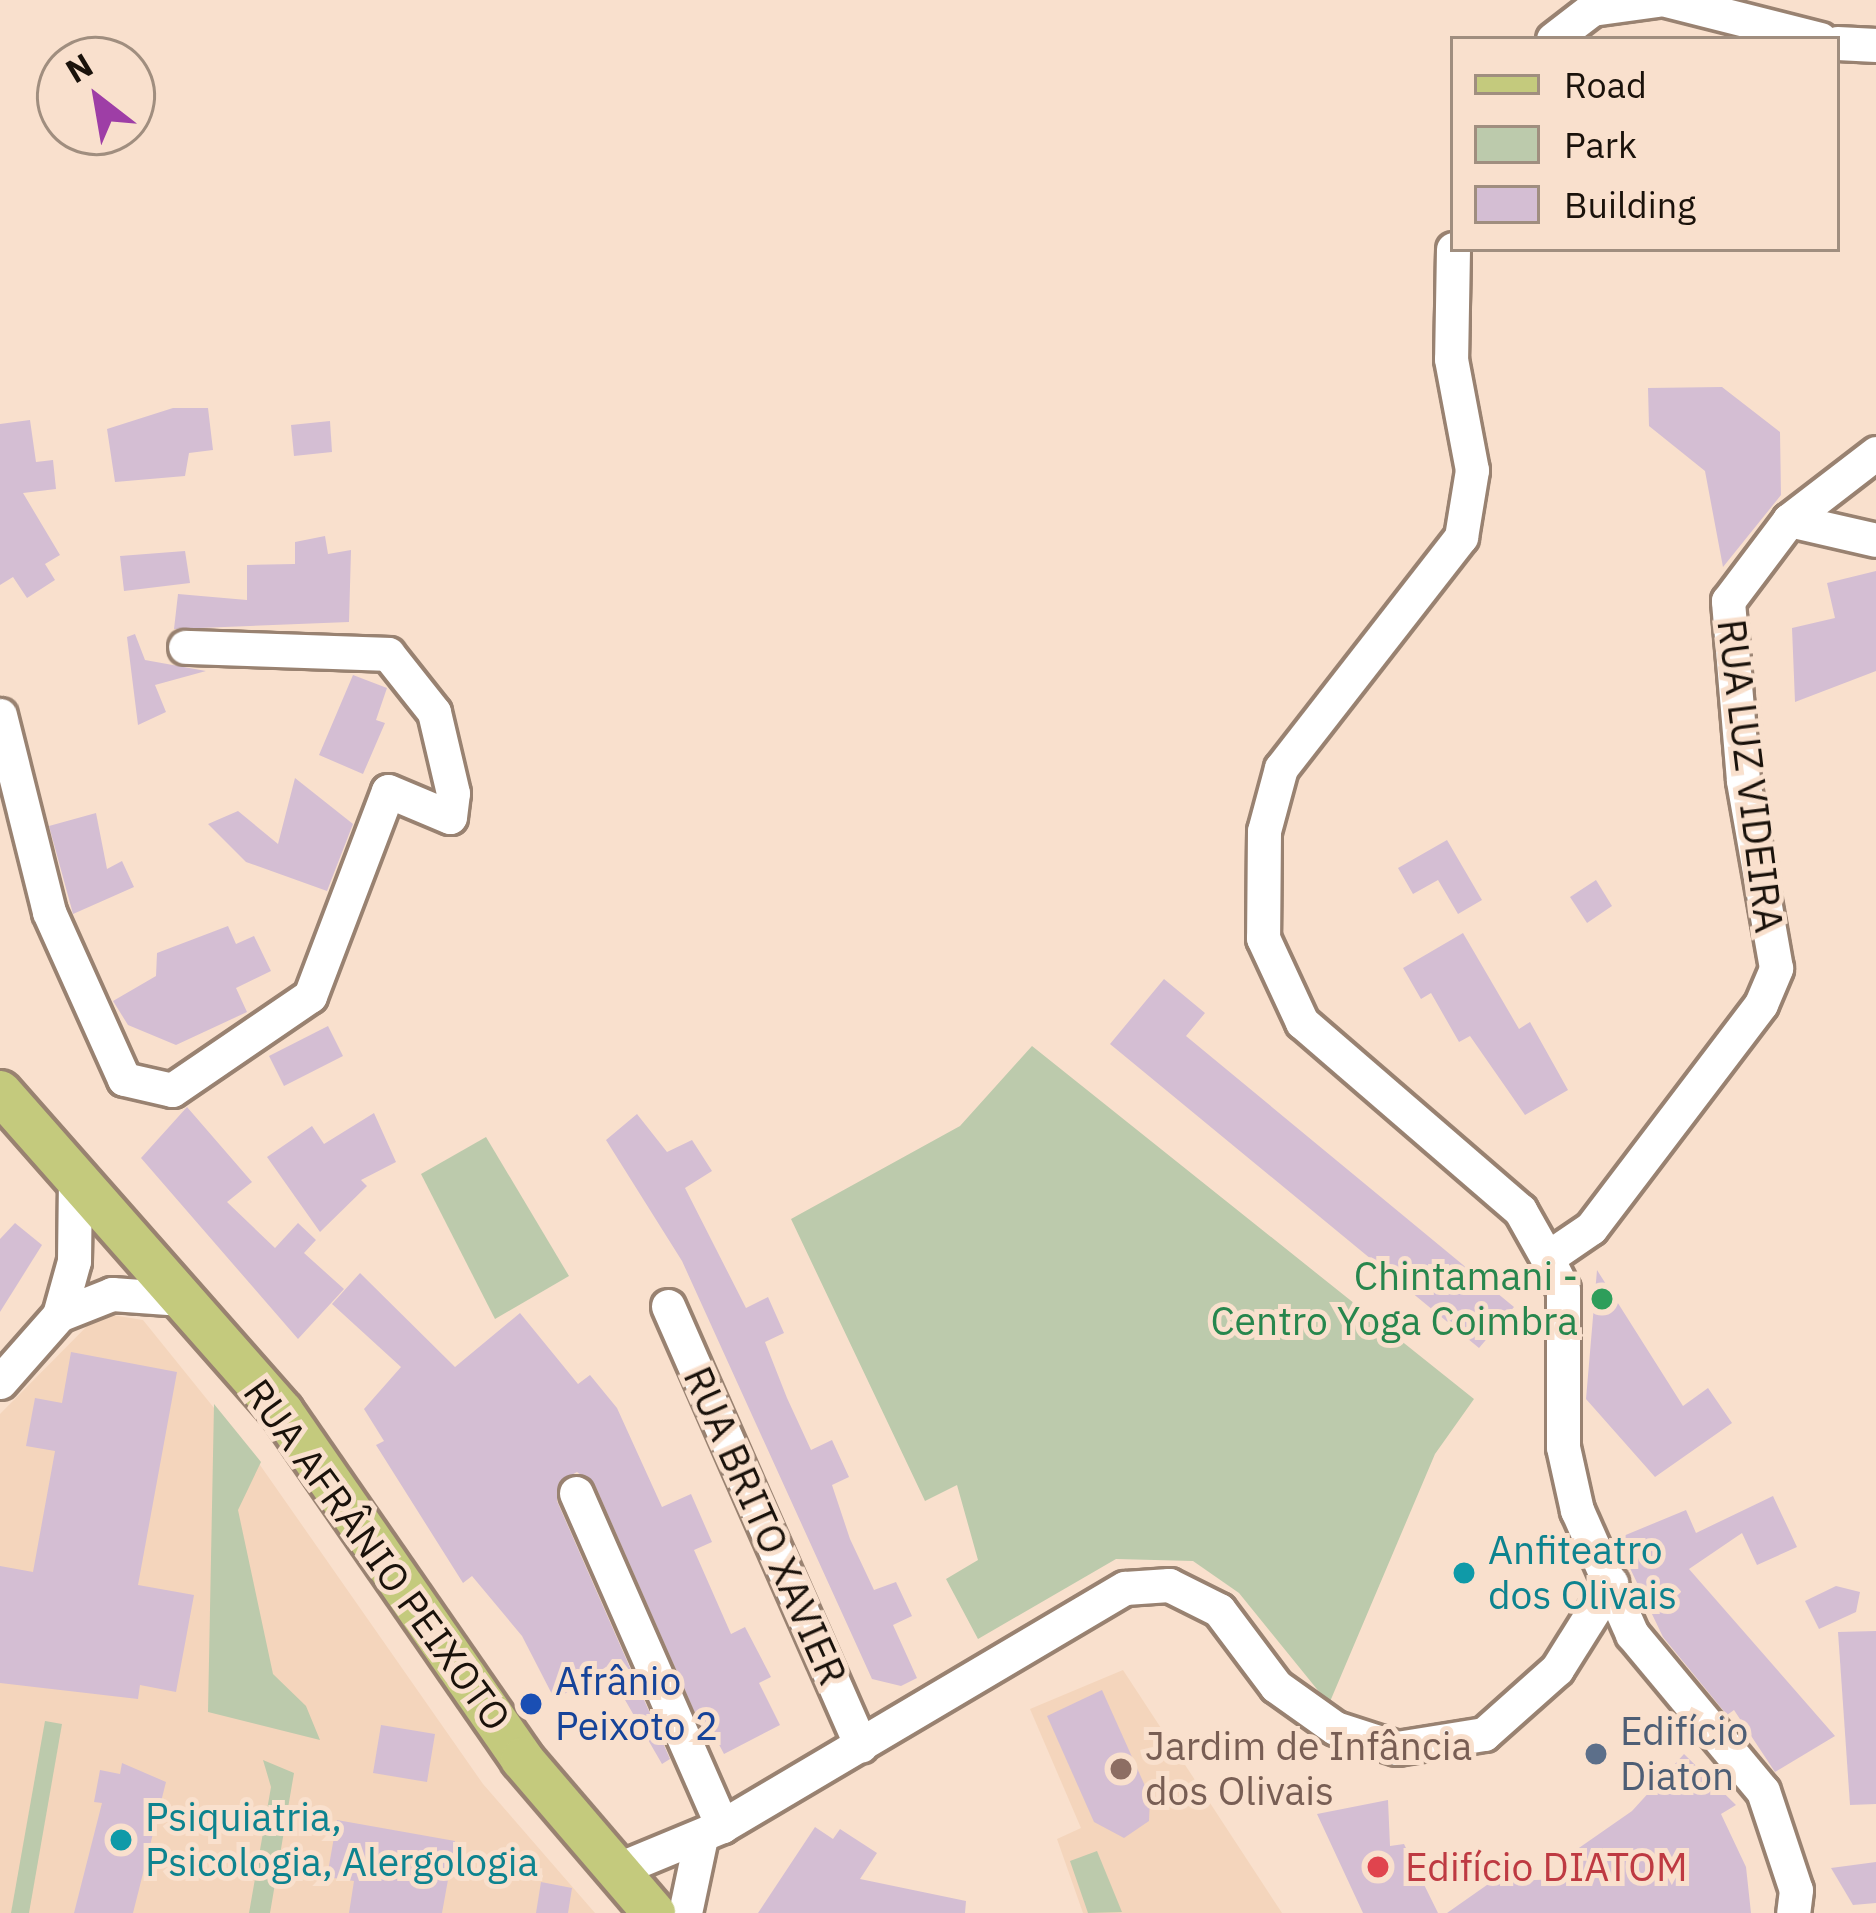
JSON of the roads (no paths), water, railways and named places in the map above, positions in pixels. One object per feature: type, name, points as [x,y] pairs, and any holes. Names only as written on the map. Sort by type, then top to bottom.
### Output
[{"type":"main road","name":"RUA AFRÂNIO PEIXOTO","points":[[0,1092],[282,1412],[522,1759],[654,1913]]},
{"type":"street","points":[[1557,36],[1592,9],[1662,0],[1808,36]]},
{"type":"street","points":[[1840,43],[1876,45]]},
{"type":"street","points":[[1454,252],[1451,358],[1472,470],[1461,537],[1281,768],[1264,831],[1263,938],[1302,1022],[1520,1210],[1547,1258],[1563,1289],[1563,1447],[1577,1510],[1632,1634],[1763,1790],[1796,1891],[1793,1913]]},
{"type":"street","name":"RUA LUZ VIDEIRA","points":[[1547,1258],[1591,1228],[1761,1004],[1776,968],[1743,780],[1728,601],[1789,520],[1876,452]]},
{"type":"street","points":[[1789,520],[1876,540]]},
{"type":"street","points":[[0,715],[49,912],[124,1079],[172,1090],[310,996],[388,791],[450,817],[453,794],[434,712],[388,654],[185,647]]},
{"type":"street","points":[[0,1382],[59,1315],[74,1261],[76,1178]]},
{"type":"street","points":[[59,1315],[112,1294],[182,1299]]},
{"type":"street","name":"RUA BRITO XAVIER","points":[[668,1306],[861,1746]]},
{"type":"street","points":[[575,1493],[712,1831],[685,1913]]},
{"type":"street","points":[[616,1870],[712,1831],[1125,1588],[1169,1585],[1219,1610],[1276,1686],[1336,1728],[1396,1748],[1484,1734],[1557,1669],[1611,1583]]},
{"type":"place","name":"Chintamani - Centro Yoga Coimbra","points":[[1602,1299]]},
{"type":"place","name":"Anfiteatro dos Olivais","points":[[1464,1573]]},
{"type":"place","name":"Afrânio Peixoto 2","points":[[531,1704]]},
{"type":"place","name":"Edifício Diaton","points":[[1596,1754]]},
{"type":"place","name":"Jardim de Infância dos Olivais","points":[[1121,1769]]},
{"type":"place","name":"Psiquiatria, Psicologia, Alergologia","points":[[121,1840]]},
{"type":"place","name":"Edifício DIATOM","points":[[1378,1867]]}]
